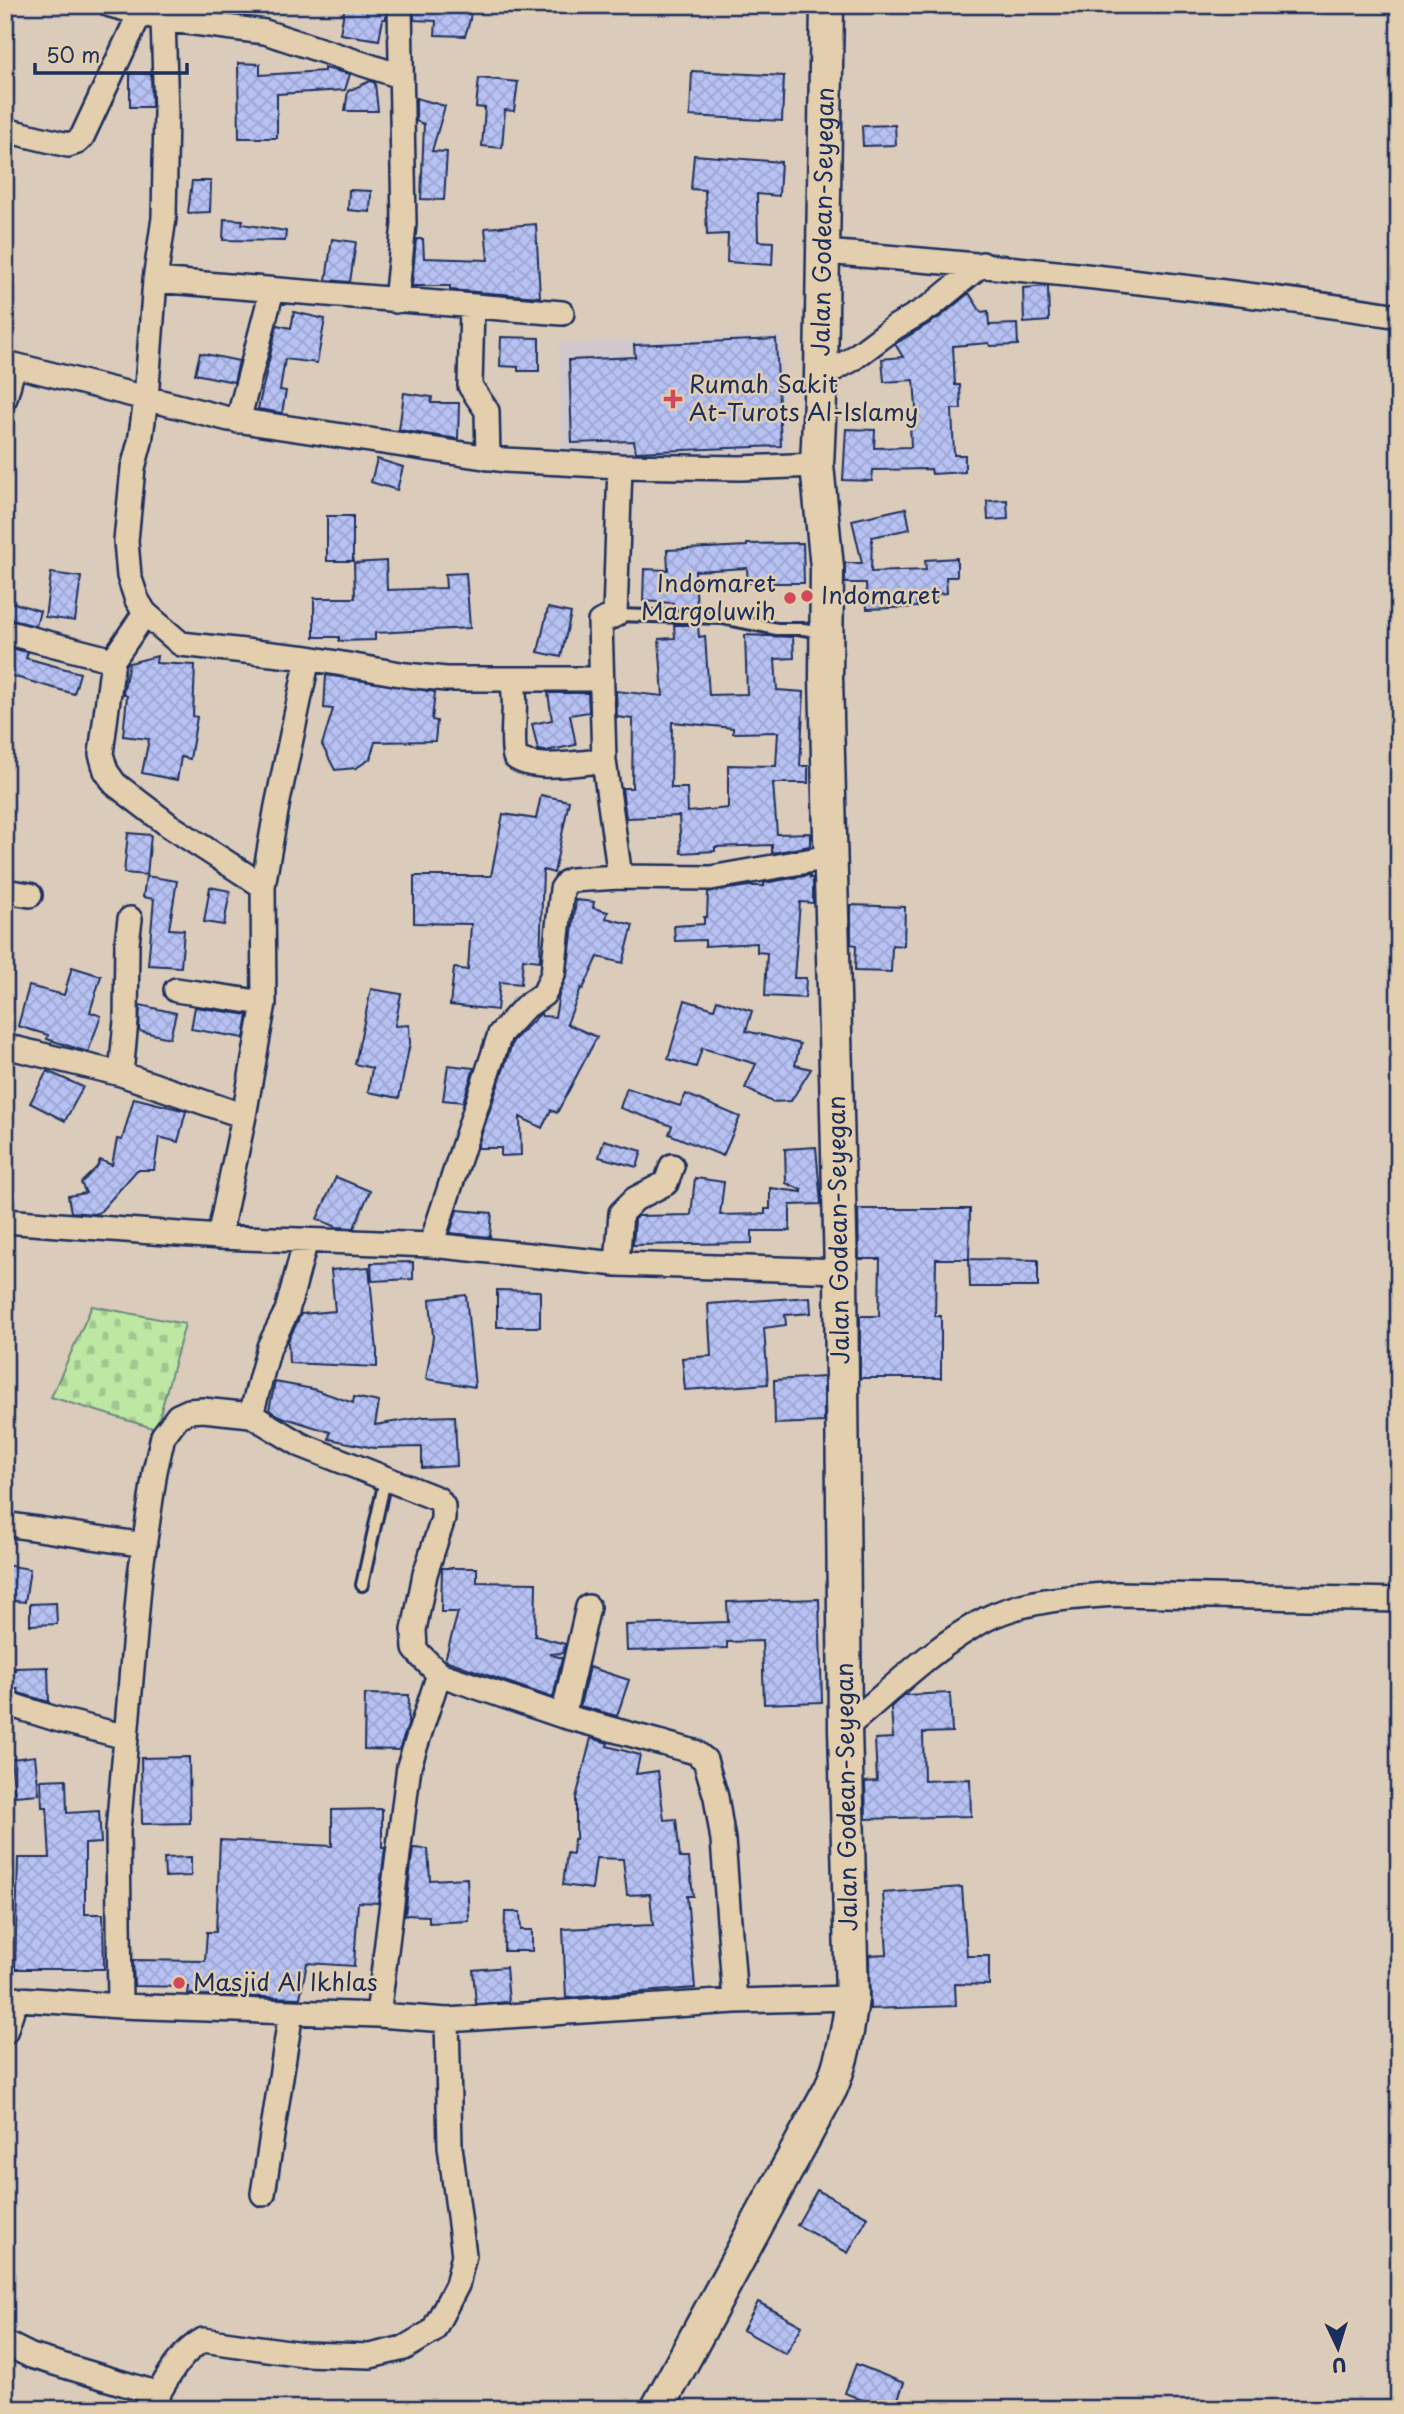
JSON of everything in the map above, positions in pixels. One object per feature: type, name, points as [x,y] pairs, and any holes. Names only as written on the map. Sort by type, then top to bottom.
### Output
[{"type":"main road","name":"Jalan Godean-Seyegan","points":[[657,2409],[831,2088],[847,2038],[852,1998],[845,1728],[841,1271],[830,857],[827,568],[817,465],[824,252],[827,5]]},
{"type":"street","points":[[110,5],[265,32],[400,76]]},
{"type":"street","points":[[396,301],[404,224],[400,5]]},
{"type":"street","points":[[5,130],[68,145],[77,142],[154,12]]},
{"type":"street","points":[[154,12],[166,112],[164,218],[155,280],[146,399],[133,468],[127,541],[129,576],[137,600],[145,613],[181,644],[308,658],[446,679],[602,679]]},
{"type":"street","points":[[824,252],[982,264],[1305,302],[1399,316]]},
{"type":"street","points":[[821,376],[931,306],[982,264]]},
{"type":"street","points":[[155,280],[562,313]]},
{"type":"street","points":[[238,421],[272,290]]},
{"type":"street","points":[[471,306],[470,386],[487,411],[488,458]]},
{"type":"street","points":[[5,398],[9,365],[238,421],[488,458],[620,466],[740,468],[817,465]]},
{"type":"street","points":[[620,466],[615,615],[600,622],[604,761],[620,877]]},
{"type":"street","points":[[145,613],[113,660],[101,754],[106,771],[115,784],[170,826],[263,886]]},
{"type":"street","points":[[5,632],[113,660]]},
{"type":"street","points":[[219,1237],[264,1003],[263,886],[308,658]]},
{"type":"street","points":[[511,679],[515,687],[512,732],[515,757],[522,762],[542,765],[604,761]]},
{"type":"street","points":[[431,1245],[500,1034],[524,1008],[544,994],[553,974],[562,889],[566,882],[620,877],[711,878],[830,857]]},
{"type":"street","points":[[5,891],[30,895]]},
{"type":"street","points":[[121,1074],[130,919]]},
{"type":"street","points":[[176,990],[264,1003]]},
{"type":"street","points":[[5,1046],[121,1074],[244,1116]]},
{"type":"street","points":[[617,1264],[621,1213],[635,1199],[666,1183],[672,1166]]},
{"type":"street","points":[[5,1221],[219,1237],[431,1245],[617,1264],[841,1271]]},
{"type":"street","points":[[251,1415],[269,1348],[288,1311],[306,1240]]},
{"type":"street","points":[[120,2006],[118,1831],[140,1576],[163,1436],[178,1416],[189,1411],[203,1410],[251,1415],[301,1445],[438,1499],[443,1506],[443,1519],[425,1574],[414,1637],[418,1653],[439,1674],[563,1716],[695,1752],[705,1760],[716,1797],[723,1840],[736,2001]]},
{"type":"street","points":[[5,1524],[145,1545]]},
{"type":"street","points":[[845,1728],[952,1640],[988,1619],[1016,1608],[1080,1597],[1118,1594],[1399,1600]]},
{"type":"street","points":[[563,1716],[588,1607]]},
{"type":"street","points":[[378,2015],[409,1766],[439,1674]]},
{"type":"street","points":[[5,1703],[126,1737]]},
{"type":"street","points":[[5,2032],[11,1998],[120,2006],[447,2020],[736,2001],[852,1998]]},
{"type":"street","points":[[263,2194],[291,2012]]},
{"type":"street","points":[[5,2343],[31,2356],[154,2401],[180,2357],[202,2340],[303,2354],[370,2356],[404,2348],[433,2331],[457,2285],[464,2255],[450,2146],[447,2020]]},
{"type":"lane","points":[[615,615],[722,618],[778,629],[826,632]]},
{"type":"lane","points":[[362,1585],[385,1480]]},
{"type":"shaded area","name":"Rumah Sakit At-Turots Al-Islamy","points":[[782,335],[787,455],[563,463],[559,343]]},
{"type":"green space","points":[[92,1306],[185,1324],[156,1429],[51,1397]]},
{"type":"building","points":[[345,5],[380,11],[381,5],[386,5],[386,19],[383,19],[379,40],[340,34]]},
{"type":"building","points":[[414,5],[471,5],[465,36],[435,35],[436,21],[414,20]]},
{"type":"building","points":[[238,63],[260,64],[260,75],[324,71],[324,68],[350,74],[345,90],[277,94],[277,138],[239,138]]},
{"type":"building","points":[[692,71],[784,76],[782,121],[690,116]]},
{"type":"building","points":[[130,73],[151,74],[152,107],[130,107]]},
{"type":"building","points":[[479,78],[518,82],[514,111],[505,110],[502,148],[482,146],[485,108],[476,107]]},
{"type":"building","points":[[370,81],[375,83],[378,111],[345,111],[348,91]]},
{"type":"building","points":[[416,98],[445,106],[432,151],[447,152],[444,200],[421,199],[424,124],[416,121]]},
{"type":"building","points":[[895,125],[896,145],[863,146],[862,126]]},
{"type":"building","points":[[694,155],[781,162],[779,196],[757,194],[758,241],[773,242],[772,265],[727,262],[728,234],[707,235],[705,190],[691,189]]},
{"type":"building","points":[[192,181],[211,181],[210,212],[188,213]]},
{"type":"building","points":[[349,190],[371,191],[370,212],[348,210]]},
{"type":"building","points":[[224,219],[243,220],[242,224],[286,231],[285,241],[223,240]]},
{"type":"building","points":[[536,224],[540,297],[450,290],[450,286],[412,286],[416,239],[423,239],[424,258],[488,260],[485,228]]},
{"type":"building","points":[[332,239],[356,242],[350,282],[326,280]]},
{"type":"building","points":[[1048,286],[1049,321],[1024,323],[1023,288]]},
{"type":"building","points":[[969,293],[981,312],[988,311],[989,325],[1017,324],[1018,345],[990,346],[989,343],[953,346],[955,385],[960,385],[961,409],[952,409],[954,455],[965,455],[965,472],[932,474],[931,469],[873,470],[872,481],[843,480],[846,429],[875,430],[874,448],[911,447],[910,422],[917,421],[914,380],[884,382],[882,359],[903,357],[895,344],[940,317]]},
{"type":"building","points":[[294,312],[325,319],[317,363],[285,359],[280,390],[286,391],[282,413],[258,409],[277,325],[291,328]]},
{"type":"building","points":[[501,337],[539,338],[539,371],[518,371],[518,367],[500,366]]},
{"type":"building","name":"Rumah Sakit At-Turots Al-Islamy","points":[[776,339],[781,446],[636,452],[634,441],[572,443],[569,360],[635,357],[634,345]]},
{"type":"building","points":[[200,353],[239,361],[234,382],[195,374]]},
{"type":"building","points":[[404,393],[432,397],[431,403],[459,403],[458,439],[399,430]]},
{"type":"building","points":[[377,459],[403,467],[397,490],[371,482]]},
{"type":"building","points":[[1007,500],[1008,519],[988,520],[987,501]]},
{"type":"building","points":[[906,508],[910,529],[872,537],[871,572],[926,570],[925,560],[957,558],[957,577],[946,577],[947,593],[935,594],[936,601],[916,602],[917,607],[867,609],[866,583],[845,583],[845,563],[862,563],[852,520]]},
{"type":"building","points":[[327,516],[353,516],[353,561],[327,561]]},
{"type":"building","points":[[803,543],[804,583],[748,583],[747,568],[695,571],[697,609],[673,609],[673,603],[643,601],[644,569],[668,570],[667,550]]},
{"type":"building","points":[[386,561],[387,590],[446,588],[445,574],[466,573],[470,628],[375,633],[375,640],[339,641],[339,637],[314,637],[314,598],[355,598],[354,563]]},
{"type":"building","points":[[51,573],[81,577],[75,621],[45,617]]},
{"type":"building","points":[[5,600],[40,611],[36,626],[5,618]]},
{"type":"building","points":[[548,608],[571,613],[561,657],[538,652]]},
{"type":"building","points":[[674,625],[698,625],[699,637],[705,636],[709,695],[747,694],[745,635],[793,637],[794,658],[775,659],[777,690],[804,692],[800,766],[808,766],[808,783],[773,783],[777,834],[810,833],[810,846],[772,853],[772,845],[715,847],[715,851],[681,853],[679,816],[626,818],[622,788],[632,788],[633,719],[617,717],[616,691],[663,696],[659,639],[675,638]],"holes":[[[672,722],[733,728],[733,733],[778,732],[776,766],[728,765],[728,808],[688,812],[687,788],[671,788]]]},
{"type":"building","points":[[5,647],[28,652],[26,658],[80,673],[74,694],[5,674]]},
{"type":"building","points":[[157,656],[156,663],[195,665],[193,716],[197,717],[190,759],[181,757],[177,780],[142,773],[149,739],[123,736],[127,696],[123,694],[129,663]]},
{"type":"building","points":[[326,675],[435,692],[432,720],[437,721],[435,741],[375,742],[370,759],[356,768],[335,770],[322,745],[333,709],[324,708]]},
{"type":"building","points":[[548,693],[588,693],[589,712],[570,715],[576,745],[538,750],[532,724],[552,720]]},
{"type":"building","points":[[541,795],[569,801],[554,873],[543,870],[540,961],[523,959],[521,984],[500,982],[497,1010],[450,1005],[454,968],[468,970],[471,924],[414,923],[414,876],[491,876],[503,814],[536,819]]},
{"type":"building","points":[[128,833],[151,835],[147,875],[124,873]]},
{"type":"building","points":[[810,875],[810,878],[813,878],[813,903],[800,902],[794,978],[806,978],[805,998],[765,996],[767,953],[757,952],[757,943],[705,946],[705,940],[675,941],[674,926],[704,924],[704,917],[707,917],[708,892],[764,886],[764,883]]},
{"type":"building","points":[[146,876],[177,881],[169,929],[184,930],[181,967],[148,965],[154,899],[143,897]]},
{"type":"building","points":[[210,887],[230,891],[224,925],[204,922]]},
{"type":"building","points":[[576,900],[594,902],[593,908],[608,912],[606,918],[633,925],[623,963],[598,957],[583,989],[581,988],[567,1024],[597,1037],[557,1113],[551,1110],[542,1128],[520,1117],[521,1155],[501,1156],[501,1148],[478,1148],[478,1145],[513,1041],[541,1013],[542,1016],[555,1017],[559,995],[567,975]]},
{"type":"building","points":[[851,905],[905,907],[904,946],[892,945],[891,972],[855,971],[856,945],[851,944]]},
{"type":"building","points":[[72,967],[101,976],[90,1012],[101,1016],[88,1052],[18,1026],[29,986],[64,995]]},
{"type":"building","points":[[371,989],[401,994],[395,1026],[409,1025],[410,1043],[399,1098],[368,1092],[372,1068],[355,1064]]},
{"type":"building","points":[[685,1000],[714,1009],[717,1000],[752,1011],[746,1031],[800,1044],[795,1065],[811,1069],[791,1101],[772,1102],[745,1088],[756,1064],[702,1048],[696,1067],[668,1059]]},
{"type":"building","points":[[140,1005],[176,1013],[170,1038],[139,1031]]},
{"type":"building","points":[[195,1007],[248,1015],[244,1038],[191,1029]]},
{"type":"building","points":[[448,1065],[474,1068],[463,1102],[443,1100]]},
{"type":"building","points":[[47,1071],[83,1087],[65,1121],[30,1103]]},
{"type":"building","points":[[627,1088],[680,1106],[686,1094],[740,1117],[723,1156],[669,1134],[672,1126],[620,1108]]},
{"type":"building","points":[[134,1098],[186,1111],[178,1142],[159,1137],[154,1170],[137,1170],[100,1212],[71,1212],[68,1196],[86,1193],[81,1183],[97,1167],[100,1160],[112,1165],[117,1139],[122,1140]]},
{"type":"building","points":[[604,1140],[642,1151],[637,1167],[599,1157]]},
{"type":"building","points":[[816,1147],[821,1204],[790,1205],[790,1231],[752,1231],[752,1243],[633,1245],[635,1219],[638,1216],[691,1215],[695,1178],[724,1182],[720,1215],[765,1214],[765,1209],[770,1209],[770,1188],[802,1192],[786,1183],[785,1149]]},
{"type":"building","points":[[336,1177],[370,1191],[354,1228],[337,1227],[317,1219]]},
{"type":"building","points":[[858,1209],[970,1209],[969,1259],[936,1259],[935,1316],[941,1316],[941,1378],[860,1378],[860,1316],[879,1316],[880,1259],[859,1259]]},
{"type":"building","points":[[457,1210],[492,1213],[490,1237],[450,1233]]},
{"type":"building","points":[[969,1259],[1038,1260],[1038,1287],[970,1287]]},
{"type":"building","points":[[413,1262],[413,1279],[372,1281],[371,1263]]},
{"type":"building","points":[[369,1267],[377,1367],[289,1363],[288,1341],[301,1314],[335,1311],[331,1270]]},
{"type":"building","points":[[497,1290],[540,1291],[540,1327],[497,1327]]},
{"type":"building","points":[[466,1295],[475,1387],[426,1379],[433,1337],[430,1299]]},
{"type":"building","points":[[810,1297],[811,1313],[785,1315],[786,1325],[764,1328],[768,1384],[685,1390],[682,1358],[711,1356],[708,1304]]},
{"type":"building","points":[[824,1377],[824,1422],[775,1424],[774,1380]]},
{"type":"building","points":[[275,1382],[313,1389],[353,1403],[354,1397],[379,1402],[375,1425],[424,1417],[455,1416],[457,1466],[422,1468],[422,1447],[374,1448],[329,1439],[330,1432],[279,1416],[269,1410]]},
{"type":"building","points":[[5,1565],[30,1569],[25,1602],[5,1600]]},
{"type":"building","points":[[442,1568],[477,1568],[477,1582],[536,1583],[535,1636],[565,1644],[563,1653],[549,1654],[562,1658],[553,1698],[445,1660],[458,1612],[441,1612]]},
{"type":"building","points":[[819,1599],[822,1702],[764,1704],[762,1641],[727,1642],[727,1648],[627,1651],[626,1625],[728,1622],[727,1602]]},
{"type":"building","points":[[56,1603],[57,1624],[30,1625],[30,1604]]},
{"type":"building","points":[[48,1667],[49,1702],[19,1693],[18,1689],[5,1689],[5,1671]]},
{"type":"building","points":[[589,1667],[629,1680],[617,1716],[580,1706]]},
{"type":"building","points":[[950,1693],[952,1732],[923,1733],[924,1781],[970,1779],[971,1816],[866,1819],[865,1782],[877,1781],[875,1739],[893,1738],[891,1707],[904,1695]]},
{"type":"building","points":[[365,1694],[409,1695],[408,1725],[399,1750],[364,1749]]},
{"type":"building","points":[[591,1738],[608,1743],[607,1746],[640,1755],[636,1774],[658,1771],[664,1820],[676,1819],[680,1858],[689,1858],[693,1896],[687,1896],[695,1988],[566,1998],[563,1929],[653,1925],[650,1894],[627,1895],[623,1859],[596,1858],[592,1889],[563,1885],[567,1853],[573,1854],[576,1839],[576,1798]]},
{"type":"building","points":[[35,1756],[39,1794],[15,1796],[11,1759]]},
{"type":"building","points":[[189,1757],[190,1823],[142,1824],[141,1758]]},
{"type":"building","points":[[66,1779],[67,1813],[99,1811],[101,1843],[85,1844],[85,1914],[103,1914],[104,1969],[15,1969],[18,1858],[50,1858],[47,1807],[42,1807],[41,1780]]},
{"type":"building","points":[[382,1809],[382,1848],[385,1848],[378,1903],[358,1902],[354,1966],[307,1963],[300,1998],[200,1995],[188,1994],[189,1987],[134,1986],[133,1960],[205,1961],[207,1932],[216,1932],[220,1840],[332,1846],[332,1810]]},
{"type":"building","points":[[413,1848],[428,1849],[430,1880],[467,1878],[469,1921],[429,1923],[429,1916],[405,1915]]},
{"type":"building","points":[[191,1857],[191,1876],[165,1877],[164,1858]]},
{"type":"building","points":[[962,1887],[967,1956],[989,1956],[989,1985],[955,1984],[956,2006],[870,2009],[869,1955],[887,1954],[883,1893]]},
{"type":"building","points":[[505,1912],[520,1912],[521,1930],[532,1930],[532,1951],[504,1951]]},
{"type":"building","points":[[506,1967],[509,2002],[476,2004],[473,1970]]},
{"type":"building","points":[[817,2190],[868,2217],[848,2253],[797,2225]]},
{"type":"building","points":[[758,2302],[802,2326],[786,2354],[743,2330]]},
{"type":"building","points":[[856,2364],[904,2383],[894,2409],[884,2409],[845,2393]]},
{"type":"place","name":"Rumah Sakit At-Turots Al-Islamy","points":[[673,399]]},
{"type":"place","name":"Indomaret","points":[[807,596]]},
{"type":"place","name":"Indomaret Margoluwih","points":[[790,598]]},
{"type":"place","name":"Masjid Al Ikhlas","points":[[179,1983]]}]
